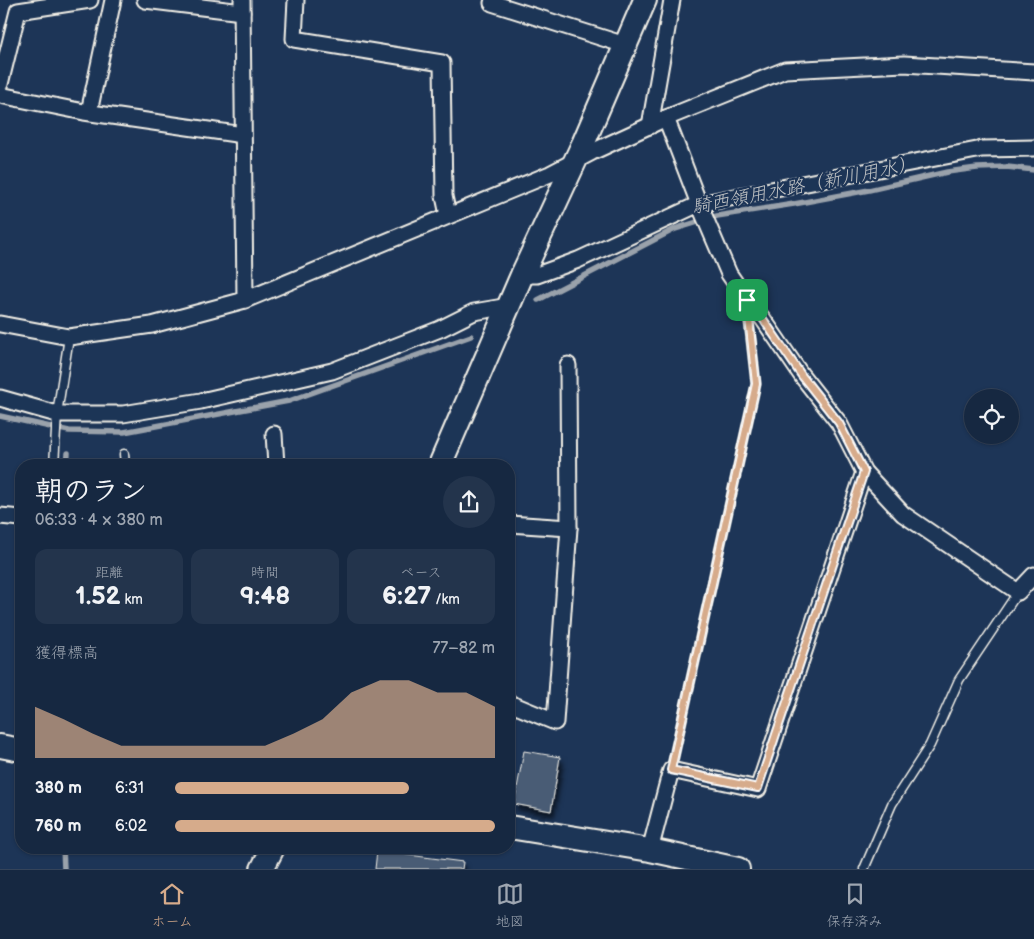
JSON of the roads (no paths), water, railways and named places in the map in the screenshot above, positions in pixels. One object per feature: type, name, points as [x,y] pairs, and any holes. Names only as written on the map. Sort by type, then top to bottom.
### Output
[{"type":"street","points":[[0,84],[18,11],[90,0]]},
{"type":"street","points":[[89,112],[113,0]]},
{"type":"street","points":[[145,0],[242,6],[245,300]]},
{"type":"street","points":[[296,0],[294,40],[442,63],[444,196],[448,215]]},
{"type":"street","points":[[493,0],[492,3],[625,45]]},
{"type":"street","points":[[443,459],[522,275],[645,0]]},
{"type":"street","points":[[650,126],[672,0]]},
{"type":"street","points":[[0,324],[69,337],[152,325],[245,300],[550,174],[666,118],[785,70],[904,64],[1034,72]]},
{"type":"street","points":[[0,95],[89,112],[243,135]]},
{"type":"street","points":[[666,118],[699,204],[729,274],[802,376],[839,423],[864,472],[904,514],[1018,592],[1034,575]]},
{"type":"street","points":[[522,275],[537,275],[578,260],[699,204],[982,149],[1034,148]]},
{"type":"street","points":[[0,398],[57,414],[123,414],[201,401],[332,371],[440,329],[474,312],[509,306]]},
{"type":"street","points":[[515,705],[555,722],[569,528],[568,365]]},
{"type":"street","points":[[274,434],[276,459]]},
{"type":"street","points":[[650,850],[671,770],[758,788],[864,472]]},
{"type":"street","points":[[0,516],[15,517]]},
{"type":"street","points":[[515,524],[569,528]]},
{"type":"street","points":[[0,746],[15,749]]},
{"type":"street","points":[[515,828],[650,850],[738,869]]},
{"type":"street","points":[[262,869],[270,854]]},
{"type":"lane","points":[[671,770],[756,384],[747,300]]},
{"type":"lane","points":[[54,459],[57,414],[69,337]]},
{"type":"lane","points":[[124,454],[124,459]]},
{"type":"lane","points":[[864,869],[892,804],[930,745],[959,680],[1018,592]]},
{"type":"waterway","name":"騎西領用水路（新川用水）","points":[[538,300],[675,229],[717,216],[869,190],[947,172],[1007,167],[1034,170]]},
{"type":"waterway","name":"騎西領用水路（新川用水）","points":[[0,416],[69,431],[124,432],[289,401],[471,336]]},
{"type":"waterway","points":[[68,453],[68,459]]},
{"type":"waterway","points":[[63,854],[64,869]]}]
